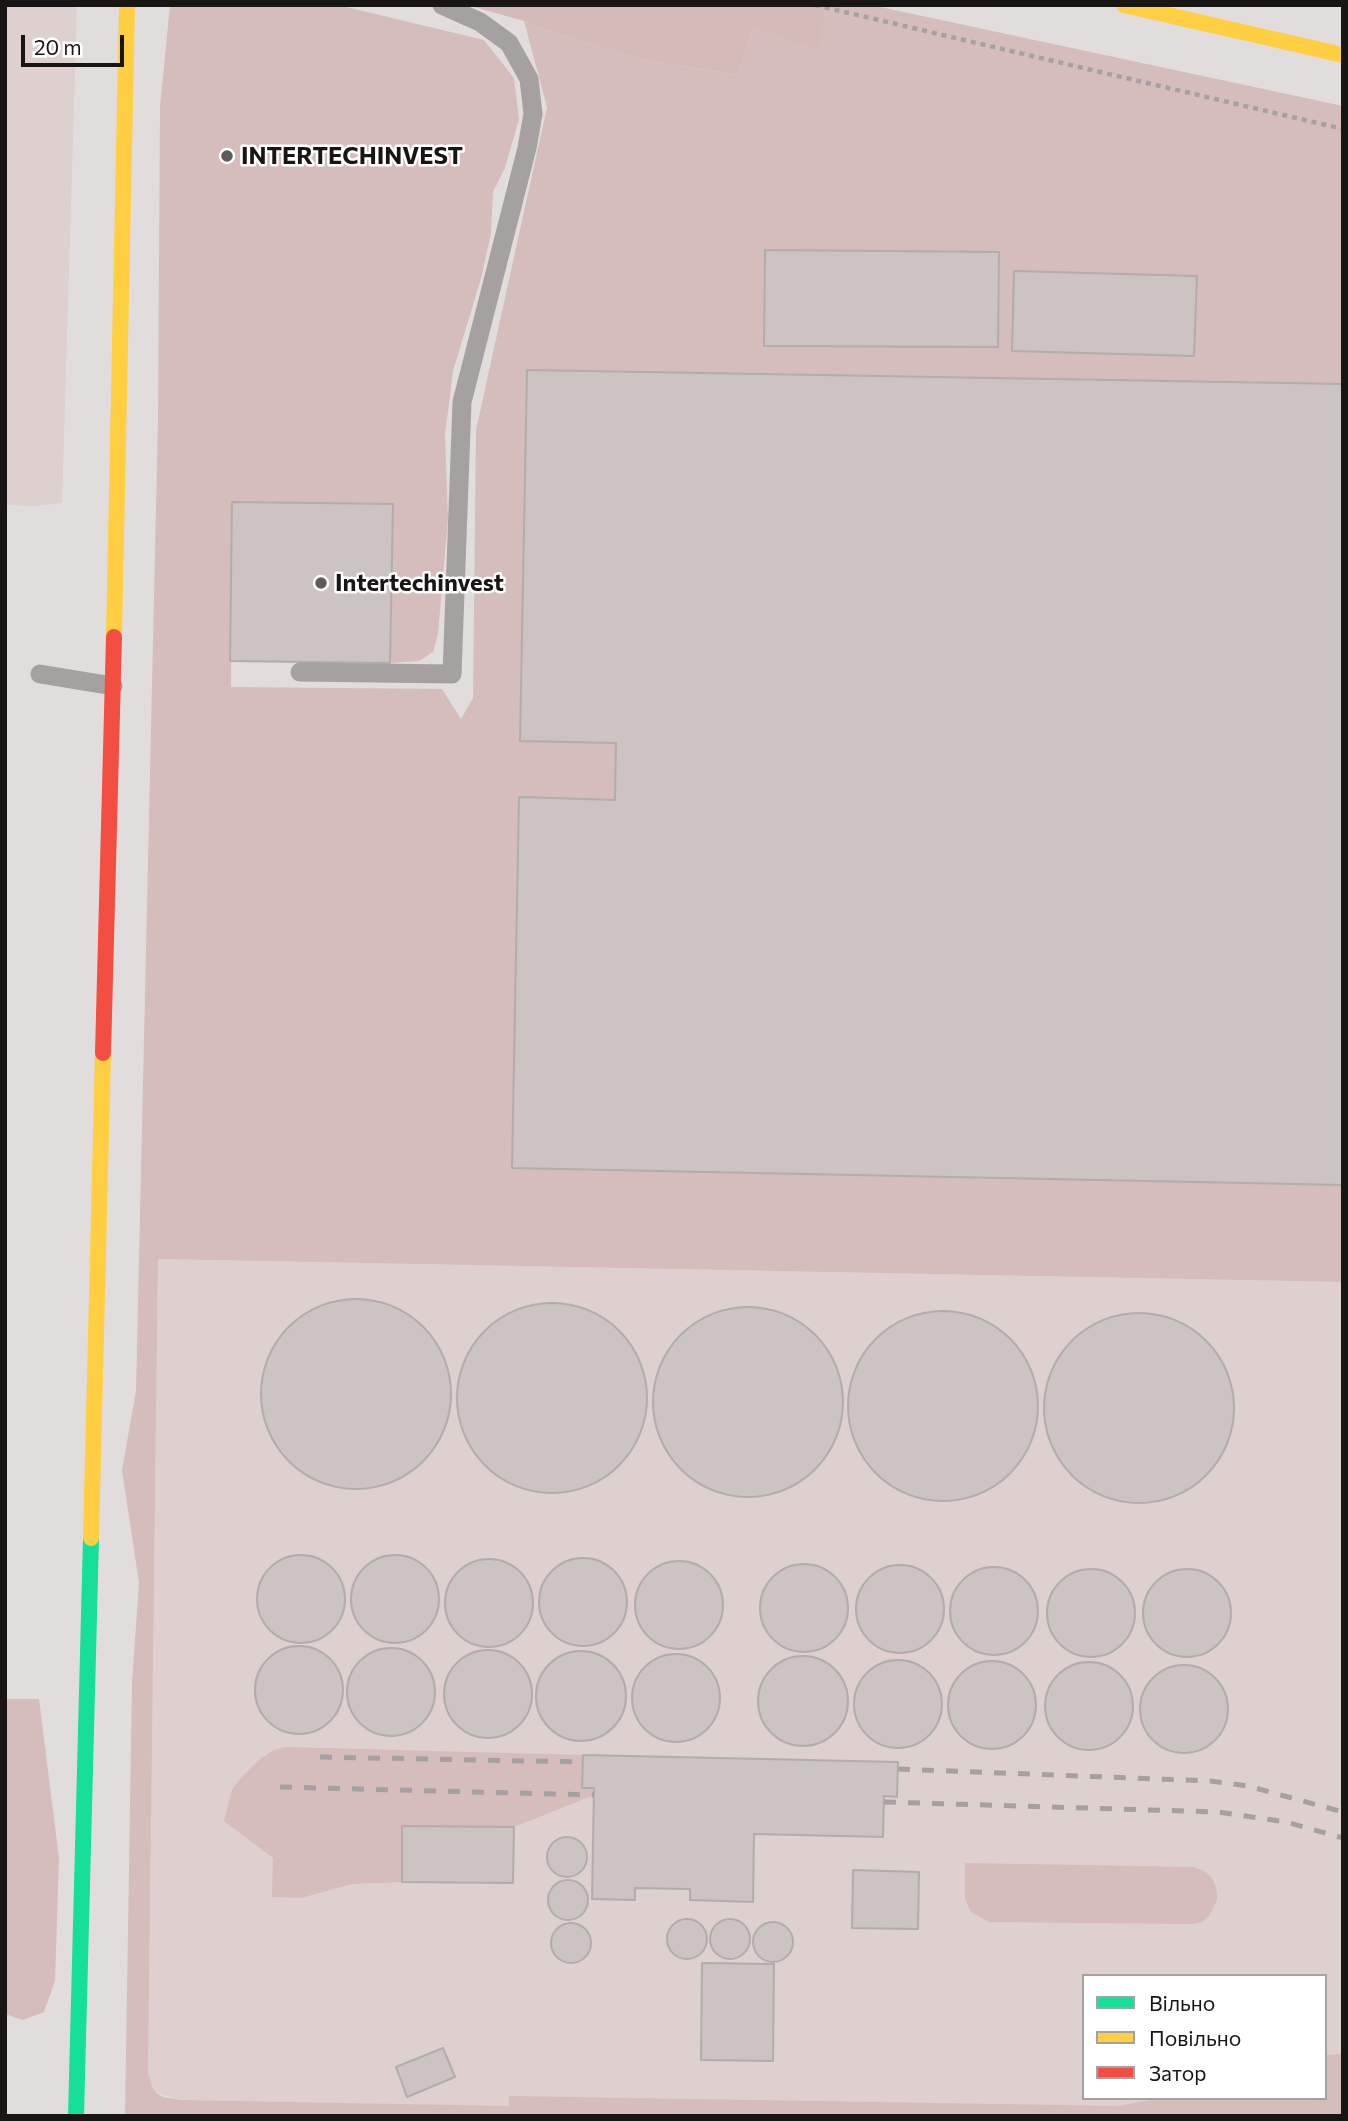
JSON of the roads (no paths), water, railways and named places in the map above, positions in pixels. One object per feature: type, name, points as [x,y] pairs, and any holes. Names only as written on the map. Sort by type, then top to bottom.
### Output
[{"type":"street","points":[[76,2116],[113,686],[127,5]]},
{"type":"street","points":[[1124,5],[1343,54]]},
{"type":"lane","points":[[300,672],[452,674],[461,402],[527,148],[533,114],[529,79],[509,43],[481,22],[442,5]]},
{"type":"lane","points":[[40,674],[113,686]]},
{"type":"railway","points":[[320,1757],[583,1762]]},
{"type":"railway","points":[[898,1769],[1210,1781],[1248,1786],[1343,1812]]},
{"type":"railway","points":[[280,1787],[594,1795]]},
{"type":"railway","points":[[884,1802],[1218,1812],[1286,1822],[1343,1838]]},
{"type":"place","name":"INTERTECHINVEST","points":[[227,156]]},
{"type":"place","name":"Intertechinvest","points":[[321,583]]}]
